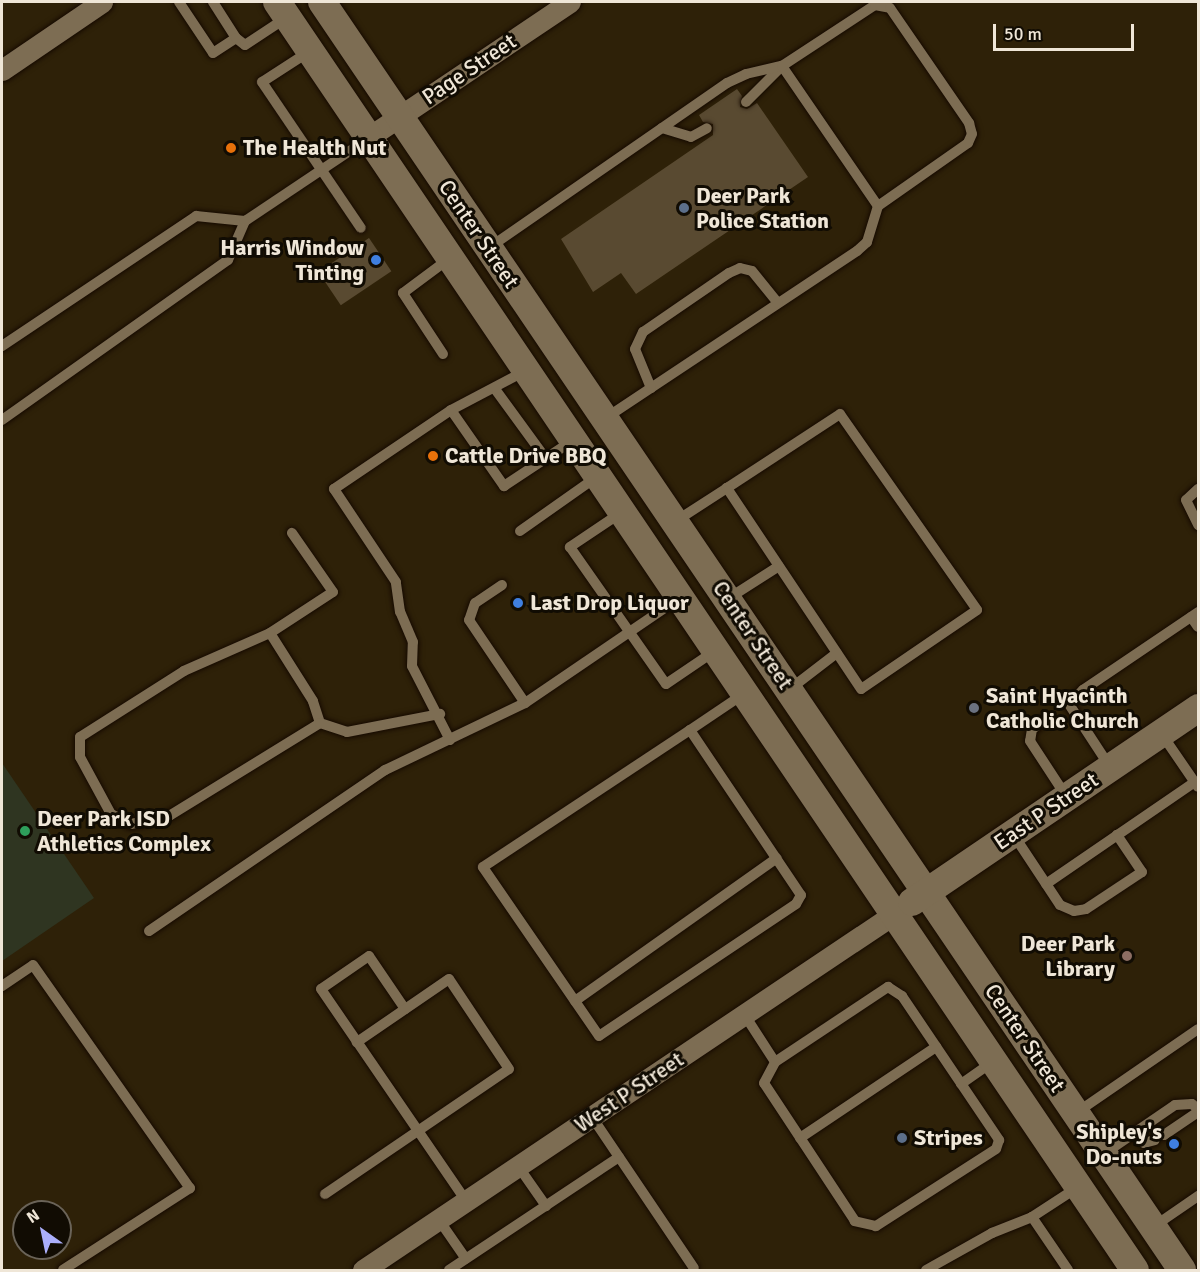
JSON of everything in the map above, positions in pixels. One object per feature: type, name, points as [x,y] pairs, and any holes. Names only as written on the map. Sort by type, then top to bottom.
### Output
[{"type":"main road","name":"Center Street","points":[[322,2],[721,587],[1182,1270]]},
{"type":"main road","name":"Center Street","points":[[283,9],[1135,1270]]},
{"type":"main road","points":[[454,263],[488,248]]},
{"type":"main road","points":[[529,374],[563,355]]},
{"type":"main road","points":[[573,440],[606,418]]},
{"type":"main road","points":[[680,597],[721,587]]},
{"type":"main road","points":[[750,700],[789,688]]},
{"type":"main road","name":"East P Street","points":[[894,914],[1198,708]]},
{"type":"street","points":[[2,70],[102,2]]},
{"type":"street","name":"Page Street","points":[[369,137],[570,2]]},
{"type":"street","name":"West P Street","points":[[366,1270],[894,914]]},
{"type":"lane","points":[[179,2],[213,53],[236,38]]},
{"type":"lane","points":[[213,2],[236,38],[245,45],[283,9]]},
{"type":"lane","points":[[606,418],[867,242],[878,206],[968,143],[972,134],[969,123],[887,6],[875,5],[783,66],[746,102]]},
{"type":"lane","points":[[311,51],[262,82],[361,228]]},
{"type":"lane","points":[[488,248],[728,83],[746,74],[783,66]]},
{"type":"lane","points":[[783,66],[878,206]]},
{"type":"lane","points":[[662,128],[691,137],[707,128]]},
{"type":"lane","points":[[2,420],[228,260],[245,221],[369,137]]},
{"type":"lane","points":[[2,346],[196,216],[245,221]]},
{"type":"lane","points":[[443,354],[403,293],[454,263]]},
{"type":"lane","points":[[651,388],[634,349],[643,332],[729,273],[740,268],[752,271],[778,303]]},
{"type":"lane","points":[[450,740],[440,714],[412,666],[413,642],[400,612],[396,582],[334,489],[451,410],[529,374]]},
{"type":"lane","points":[[495,389],[546,459]]},
{"type":"lane","points":[[451,410],[504,486],[573,440]]},
{"type":"lane","points":[[676,521],[840,414],[977,610],[861,689],[727,488]]},
{"type":"lane","points":[[520,531],[598,476]]},
{"type":"lane","points":[[1198,489],[1186,500],[1198,525]]},
{"type":"lane","points":[[623,512],[570,547],[666,684],[716,650]]},
{"type":"lane","points":[[292,533],[333,592],[270,633],[184,671],[80,737],[80,757],[111,814],[131,824],[169,816],[320,723]]},
{"type":"lane","points":[[721,587],[779,566]]},
{"type":"lane","points":[[502,585],[475,603],[469,620],[525,704]]},
{"type":"lane","points":[[148,931],[385,770],[525,704],[680,597]]},
{"type":"lane","points":[[1110,768],[1066,706],[1083,690],[1195,614],[1198,627]]},
{"type":"lane","points":[[270,633],[313,701],[320,723]]},
{"type":"lane","points":[[789,688],[837,653]]},
{"type":"lane","points":[[690,729],[800,889],[796,904],[599,1036],[483,867],[690,729],[750,700]]},
{"type":"lane","points":[[320,723],[347,732],[440,714]]},
{"type":"lane","points":[[1044,721],[1032,729],[1030,741],[1067,797]]},
{"type":"lane","points":[[1046,884],[1197,784],[1161,733]]},
{"type":"lane","points":[[1012,833],[1060,905],[1074,911],[1086,909],[1142,872],[1117,835]]},
{"type":"lane","points":[[575,1001],[777,858]]},
{"type":"lane","points":[[405,1009],[369,956],[321,989],[466,1201]]},
{"type":"lane","points":[[2,986],[33,965],[190,1188],[63,1270]]},
{"type":"lane","points":[[325,1194],[509,1070],[449,979],[357,1042]]},
{"type":"lane","points":[[888,987],[902,996],[999,1140],[996,1149],[876,1226],[855,1221],[764,1083],[775,1062],[888,987]]},
{"type":"lane","points":[[744,1014],[775,1062]]},
{"type":"lane","points":[[1076,1113],[1198,1029]]},
{"type":"lane","points":[[800,1138],[936,1047]]},
{"type":"lane","points":[[961,1084],[994,1062]]},
{"type":"lane","points":[[1104,1154],[1134,1133],[1175,1105],[1192,1104],[1198,1111],[1160,1138],[1144,1143],[1134,1133]]},
{"type":"lane","points":[[592,1117],[694,1268]]},
{"type":"lane","points":[[449,1270],[619,1157]]},
{"type":"lane","points":[[518,1166],[546,1206]]},
{"type":"lane","points":[[926,1270],[992,1233],[1032,1217],[1079,1187]]},
{"type":"lane","points":[[1153,1227],[1198,1196]]},
{"type":"lane","points":[[1032,1217],[1068,1270]]},
{"type":"lane","points":[[439,1220],[466,1259]]},
{"type":"green space","name":"Deer Park ISD Athletics Complex","points":[[2,763],[94,898],[2,961]]},
{"type":"building","name":"Deer Park Police Station","points":[[737,89],[742,96],[740,107],[747,109],[757,103],[808,177],[636,294],[621,273],[593,292],[561,239],[713,135],[713,124],[703,122],[699,115]]},
{"type":"building","points":[[369,238],[391,271],[341,305],[318,272]]},
{"type":"place","name":"The Health Nut","points":[[231,148]]},
{"type":"place","name":"Deer Park Police Station","points":[[684,208]]},
{"type":"place","name":"Harris Window Tinting","points":[[376,260]]},
{"type":"place","name":"Cattle Drive BBQ","points":[[433,456]]},
{"type":"place","name":"Last Drop Liquor","points":[[518,603]]},
{"type":"place","name":"Saint Hyacinth Catholic Church","points":[[974,708]]},
{"type":"place","name":"Deer Park ISD Athletics Complex","points":[[25,831]]},
{"type":"place","name":"Deer Park Library","points":[[1127,956]]},
{"type":"place","name":"Stripes","points":[[902,1138]]},
{"type":"place","name":"Shipley's Do-nuts","points":[[1174,1144]]}]
